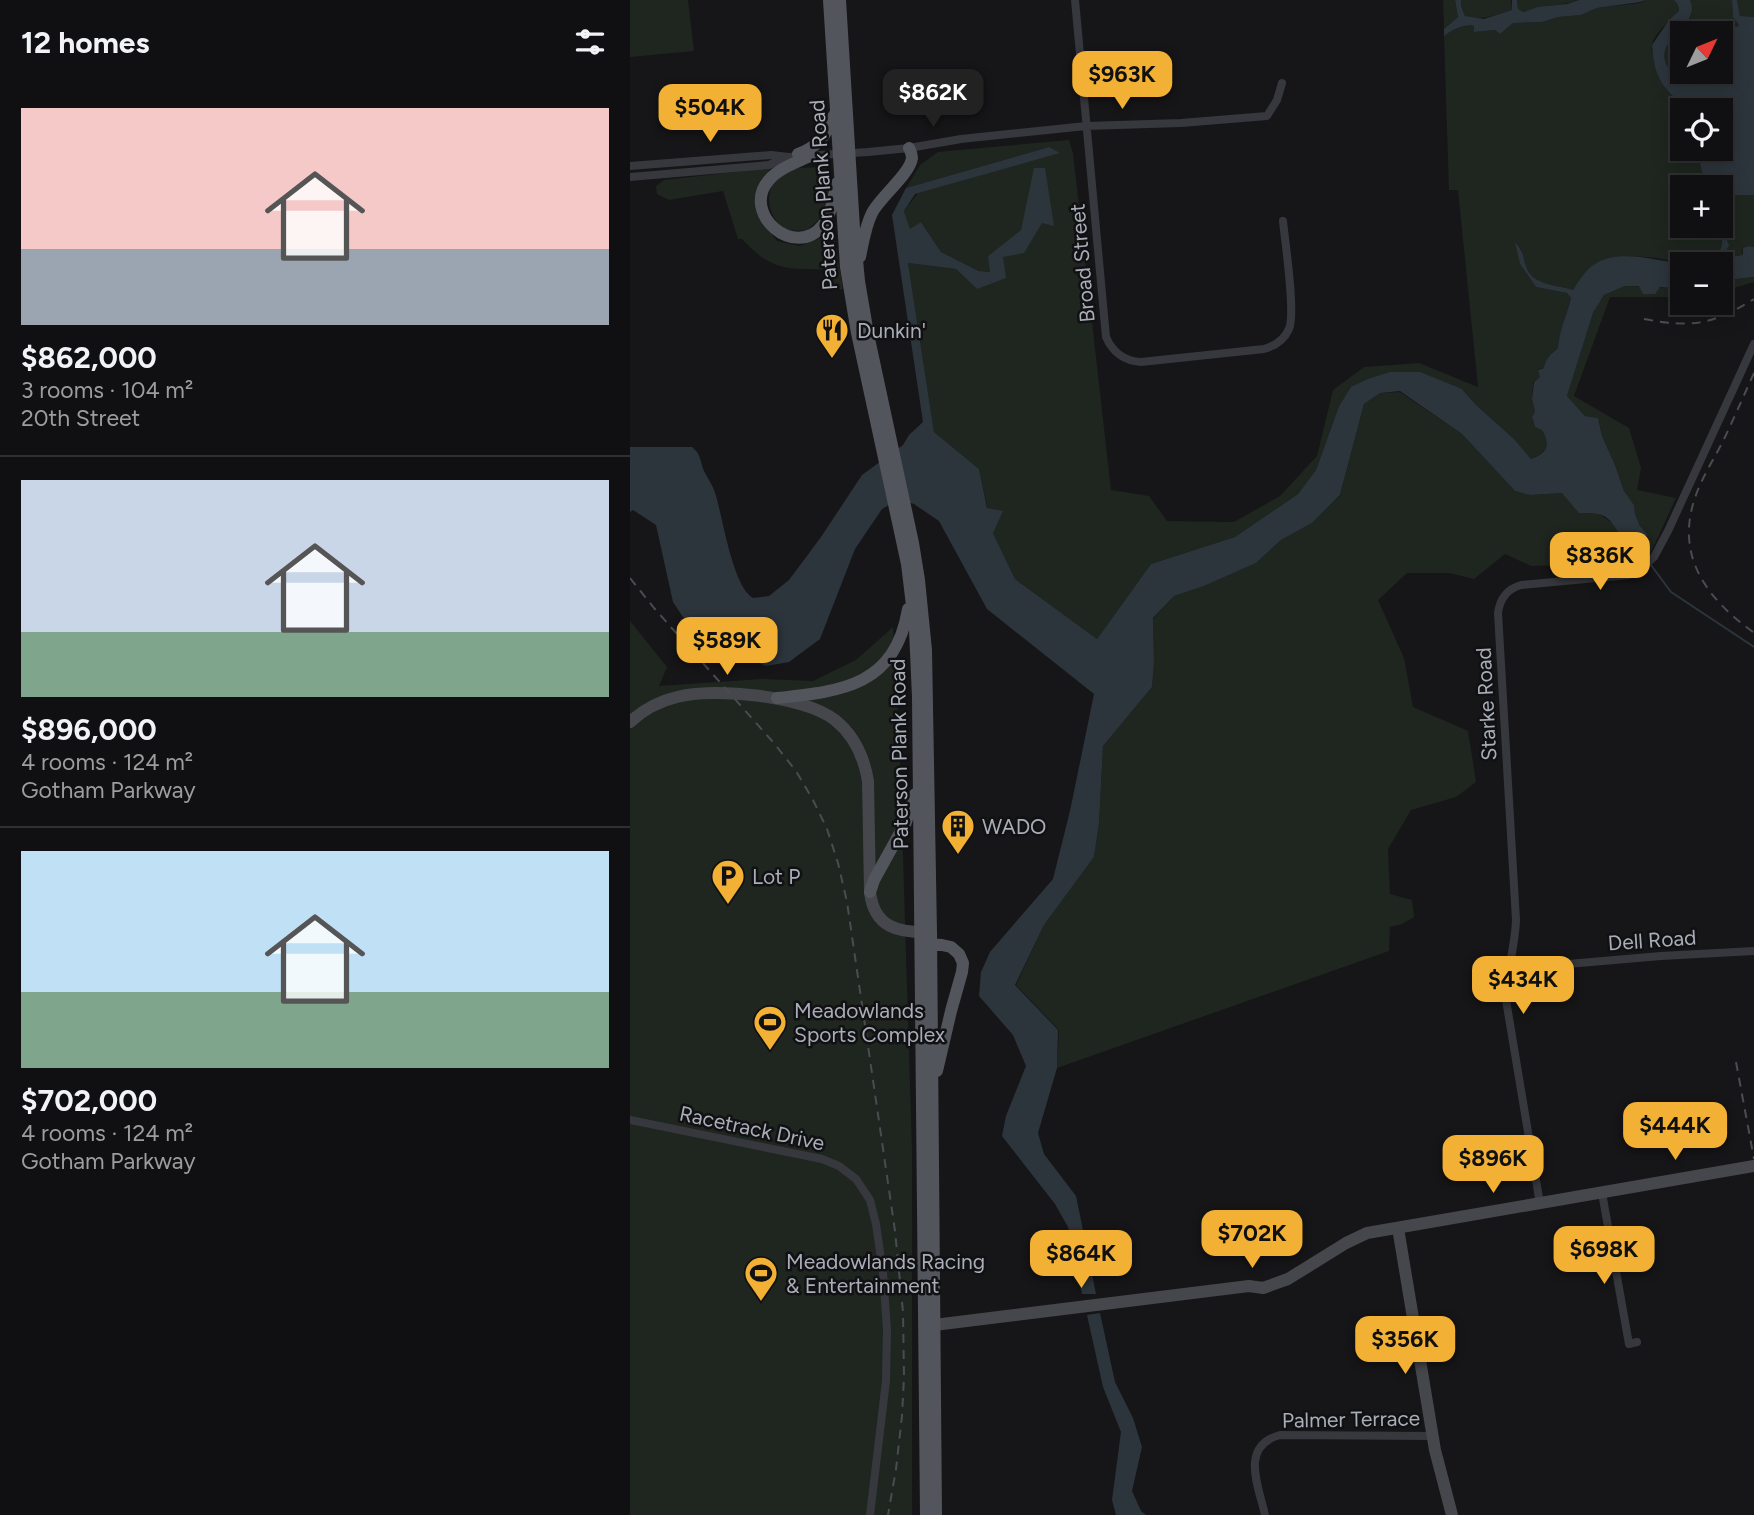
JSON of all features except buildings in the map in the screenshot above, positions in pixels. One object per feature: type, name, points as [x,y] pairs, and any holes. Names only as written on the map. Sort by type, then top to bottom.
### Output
[{"type":"main road","name":"Paterson Plank Road","points":[[829,0],[836,111],[844,153],[857,268],[888,447],[919,580],[926,643],[930,1325],[936,1515]]},
{"type":"main road","name":"Paterson Plank Road","points":[[840,0],[844,153],[840,173],[845,254],[850,299],[888,447]]},
{"type":"main road","points":[[789,157],[806,151],[820,141],[830,127],[836,111]]},
{"type":"main road","points":[[857,268],[870,216],[908,167],[912,155],[909,148]]},
{"type":"main road","points":[[812,155],[776,173],[765,186],[763,212],[778,232],[800,237],[812,234],[822,227],[828,217],[840,173]]},
{"type":"main road","name":"Paterson Plank Road","points":[[901,509],[917,671],[932,1092],[926,1515]]},
{"type":"main road","points":[[777,698],[838,689],[878,670],[901,639],[911,591]]},
{"type":"main road","points":[[870,892],[908,818],[919,777]]},
{"type":"main road","points":[[926,938],[955,950],[963,967],[932,1092]]},
{"type":"street","name":"Broad Street","points":[[1075,0],[1106,337],[1114,351],[1126,359],[1141,362],[1264,349],[1279,342],[1288,330],[1292,315],[1283,221]]},
{"type":"street","points":[[630,166],[909,148],[961,139],[1086,126],[1181,123],[1267,116],[1277,100],[1282,83]]},
{"type":"street","points":[[630,177],[769,165],[789,157]]},
{"type":"street","name":"Starke Road","points":[[1541,1204],[1506,1000],[1514,953],[1516,920],[1498,613],[1500,602],[1508,591],[1521,585],[1629,575],[1647,565],[1660,549],[1754,344]]},
{"type":"street","points":[[630,722],[660,703],[677,696],[696,693],[777,698],[813,708],[829,716],[848,733],[862,754],[868,781],[870,892],[874,909],[884,923],[926,938]]},
{"type":"street","name":"Dell Road","points":[[1510,969],[1754,951]]},
{"type":"street","name":"Racetrack Drive","points":[[630,1120],[822,1159],[856,1179],[866,1193],[875,1216],[887,1330],[886,1392],[870,1515]]},
{"type":"street","points":[[930,1325],[1250,1286],[1263,1288],[1288,1279],[1367,1233],[1754,1166]]},
{"type":"street","points":[[1602,1193],[1629,1344],[1637,1342]]},
{"type":"street","points":[[1398,1228],[1432,1436],[1452,1515]]},
{"type":"street","name":"Palmer Terrace","points":[[1265,1515],[1254,1464],[1261,1446],[1272,1437],[1432,1436]]},
{"type":"shaded area","points":[[630,0],[688,0],[694,51],[630,57]]},
{"type":"shaded area","points":[[1443,0],[1455,0],[1458,17],[1444,29]]},
{"type":"shaded area","points":[[1455,0],[1461,0],[1465,16],[1484,19],[1512,10],[1512,0],[1517,0],[1518,9],[1523,12],[1579,0],[1646,0],[1597,8],[1581,15],[1542,22],[1513,23],[1500,34],[1495,30],[1474,32],[1474,26],[1466,26],[1444,36],[1444,29],[1458,17]]},
{"type":"shaded area","points":[[1461,0],[1511,0],[1512,10],[1489,17],[1465,16]]},
{"type":"shaded area","points":[[1517,0],[1578,0],[1522,12],[1518,9]]},
{"type":"shaded area","points":[[1646,0],[1674,0],[1678,5],[1679,11],[1660,31],[1652,45],[1654,65],[1664,86],[1674,98],[1670,98],[1670,161],[1700,161],[1706,175],[1670,175],[1670,238],[1720,238],[1721,247],[1719,252],[1670,252],[1670,261],[1642,257],[1606,260],[1590,268],[1573,290],[1544,283],[1532,276],[1516,243],[1520,264],[1536,287],[1567,293],[1571,297],[1558,348],[1547,359],[1544,368],[1538,369],[1540,377],[1533,382],[1532,399],[1535,411],[1532,417],[1535,427],[1545,435],[1547,444],[1544,451],[1531,459],[1462,389],[1351,387],[1339,406],[1316,470],[1298,494],[1235,537],[1151,564],[1097,639],[1015,579],[993,533],[979,469],[934,432],[908,263],[956,269],[977,289],[991,272],[980,271],[941,252],[921,222],[910,230],[904,211],[918,193],[1059,153],[1049,147],[906,188],[920,165],[938,152],[1069,140],[1073,153],[1111,490],[1149,496],[1167,521],[1234,522],[1280,496],[1317,456],[1333,390],[1364,367],[1419,363],[1478,387],[1458,190],[1449,190],[1444,36],[1458,28],[1470,26],[1474,26],[1474,32],[1495,30],[1500,34],[1513,23],[1542,22],[1580,15],[1597,8]],"holes":[[[1026,213],[1054,226],[1042,222],[1003,257],[991,272],[988,256],[1021,230]]]},
{"type":"shaded area","points":[[1674,0],[1690,0],[1692,11],[1687,21],[1670,21],[1670,42],[1665,55],[1670,69],[1670,84],[1733,84],[1733,27],[1739,25],[1733,17],[1732,0],[1737,0],[1740,16],[1754,17],[1754,195],[1733,195],[1733,175],[1705,175],[1700,161],[1733,161],[1733,98],[1675,98],[1658,75],[1652,45],[1669,20],[1679,11]]},
{"type":"shaded area","points":[[1690,0],[1732,0],[1733,17],[1739,25],[1733,27],[1733,21],[1688,21],[1692,11]]},
{"type":"shaded area","points":[[1737,0],[1754,0],[1754,17],[1740,16]]},
{"type":"shaded area","points":[[1670,43],[1670,69],[1665,55]]},
{"type":"shaded area","points":[[1049,147],[1060,153],[915,194],[904,211],[910,229],[921,222],[941,252],[979,271],[990,272],[988,256],[1021,230],[1034,168],[1045,168],[1054,226],[1042,223],[1024,253],[1003,257],[1006,278],[977,289],[956,269],[908,263],[934,432],[979,469],[987,508],[1003,511],[993,533],[1015,579],[1097,639],[1151,564],[1235,537],[1298,494],[1316,470],[1339,406],[1351,387],[1368,379],[1390,372],[1420,372],[1462,389],[1531,459],[1541,454],[1547,444],[1545,435],[1535,427],[1532,417],[1535,411],[1532,399],[1534,382],[1540,377],[1538,370],[1544,368],[1547,359],[1558,348],[1571,298],[1567,293],[1536,287],[1520,264],[1515,242],[1530,274],[1547,284],[1573,290],[1588,269],[1605,259],[1629,256],[1670,262],[1670,288],[1660,287],[1655,294],[1643,294],[1639,286],[1625,286],[1604,295],[1593,313],[1567,396],[1585,416],[1598,418],[1602,436],[1624,491],[1634,505],[1640,526],[1648,535],[1636,545],[1629,537],[1619,534],[1607,518],[1593,513],[1579,513],[1562,493],[1530,495],[1515,491],[1462,434],[1400,391],[1380,393],[1364,404],[1340,495],[1312,523],[1281,540],[1256,563],[1174,596],[1153,618],[1152,687],[1103,746],[1099,823],[1094,857],[1044,925],[1015,985],[1058,1030],[1057,1068],[1038,1133],[1044,1154],[1076,1196],[1096,1294],[1082,1294],[1068,1227],[1055,1204],[1002,1136],[1006,1116],[1026,1066],[1013,1035],[979,996],[981,972],[990,952],[1053,879],[1094,694],[987,609],[939,521],[914,504],[899,499],[882,509],[855,549],[820,639],[789,662],[766,666],[695,635],[673,602],[656,525],[633,510],[630,512],[630,447],[692,447],[699,455],[715,493],[734,567],[746,591],[753,598],[769,596],[789,580],[862,475],[903,445],[923,422],[892,215],[906,188]]},
{"type":"shaded area","points":[[827,167],[829,194],[821,218],[806,231],[789,230],[781,226],[771,211],[769,202],[772,185],[777,178],[794,169]]},
{"type":"shaded area","points":[[771,168],[758,188],[760,220],[777,241],[800,246],[823,237],[833,227],[843,289],[833,291],[824,269],[779,266],[761,256],[742,239],[738,239],[723,191],[669,200],[657,194],[656,186],[664,180]]},
{"type":"shaded area","points":[[1733,195],[1754,195],[1754,247],[1743,248],[1743,255],[1733,257],[1733,252],[1726,252],[1726,238],[1733,238]]},
{"type":"shaded area","points":[[1726,238],[1729,245],[1726,252],[1718,252],[1722,239]]},
{"type":"shaded area","points":[[1754,247],[1754,277],[1733,280],[1733,257],[1743,255],[1743,248]]},
{"type":"shaded area","points":[[1754,277],[1754,282],[1733,288],[1733,280]]},
{"type":"shaded area","points":[[1625,286],[1670,288],[1670,297],[1610,297],[1574,396],[1629,428],[1641,468],[1637,490],[1676,498],[1652,550],[1638,564],[1531,566],[1505,554],[1474,579],[1449,573],[1407,573],[1378,600],[1404,658],[1413,707],[1468,731],[1476,782],[1456,797],[1411,810],[1388,849],[1390,894],[1412,900],[1414,917],[1390,927],[1389,951],[1057,1068],[1059,1030],[1016,985],[1044,925],[1094,857],[1099,823],[1103,746],[1152,687],[1153,619],[1174,596],[1256,563],[1281,540],[1312,523],[1340,496],[1364,404],[1380,393],[1400,392],[1462,434],[1515,491],[1530,495],[1562,493],[1598,513],[1612,523],[1619,534],[1629,537],[1635,545],[1648,535],[1640,526],[1634,505],[1624,491],[1602,436],[1598,418],[1585,416],[1567,396],[1593,313],[1604,295]]},
{"type":"shaded area","name":"Meadowlands Sports Complex","points":[[630,621],[667,667],[659,686],[762,679],[813,681],[856,660],[893,627],[900,758],[912,1150],[912,1515],[630,1515]]},
{"type":"shaded area","points":[[1100,1313],[1115,1382],[1133,1418],[1142,1447],[1132,1491],[1141,1511],[1146,1515],[1116,1515],[1112,1500],[1121,1432],[1103,1387],[1087,1315]]},
{"type":"waterway","points":[[1636,545],[1646,558]]},
{"type":"waterway","points":[[1651,565],[1671,592],[1754,647]]},
{"type":"railway","points":[[1644,319],[1676,323],[1701,322],[1726,314],[1754,299]]},
{"type":"railway","points":[[1753,632],[1721,605],[1709,590],[1692,556],[1689,537],[1690,517],[1696,495],[1754,373]]},
{"type":"railway","points":[[630,578],[796,771],[827,829],[838,863],[847,902],[895,1231],[903,1312],[902,1416],[888,1515]]},
{"type":"railway","points":[[1736,1062],[1754,1159]]},
{"type":"place","name":"Dunkin'","points":[[832,360]]},
{"type":"place","name":"WADO","points":[[958,856]]},
{"type":"place","name":"Lot P","points":[[728,906]]},
{"type":"place","name":"Meadowlands Sports Complex","points":[[770,1052]]},
{"type":"place","name":"Meadowlands Racing & Entertainment","points":[[761,1303]]}]
